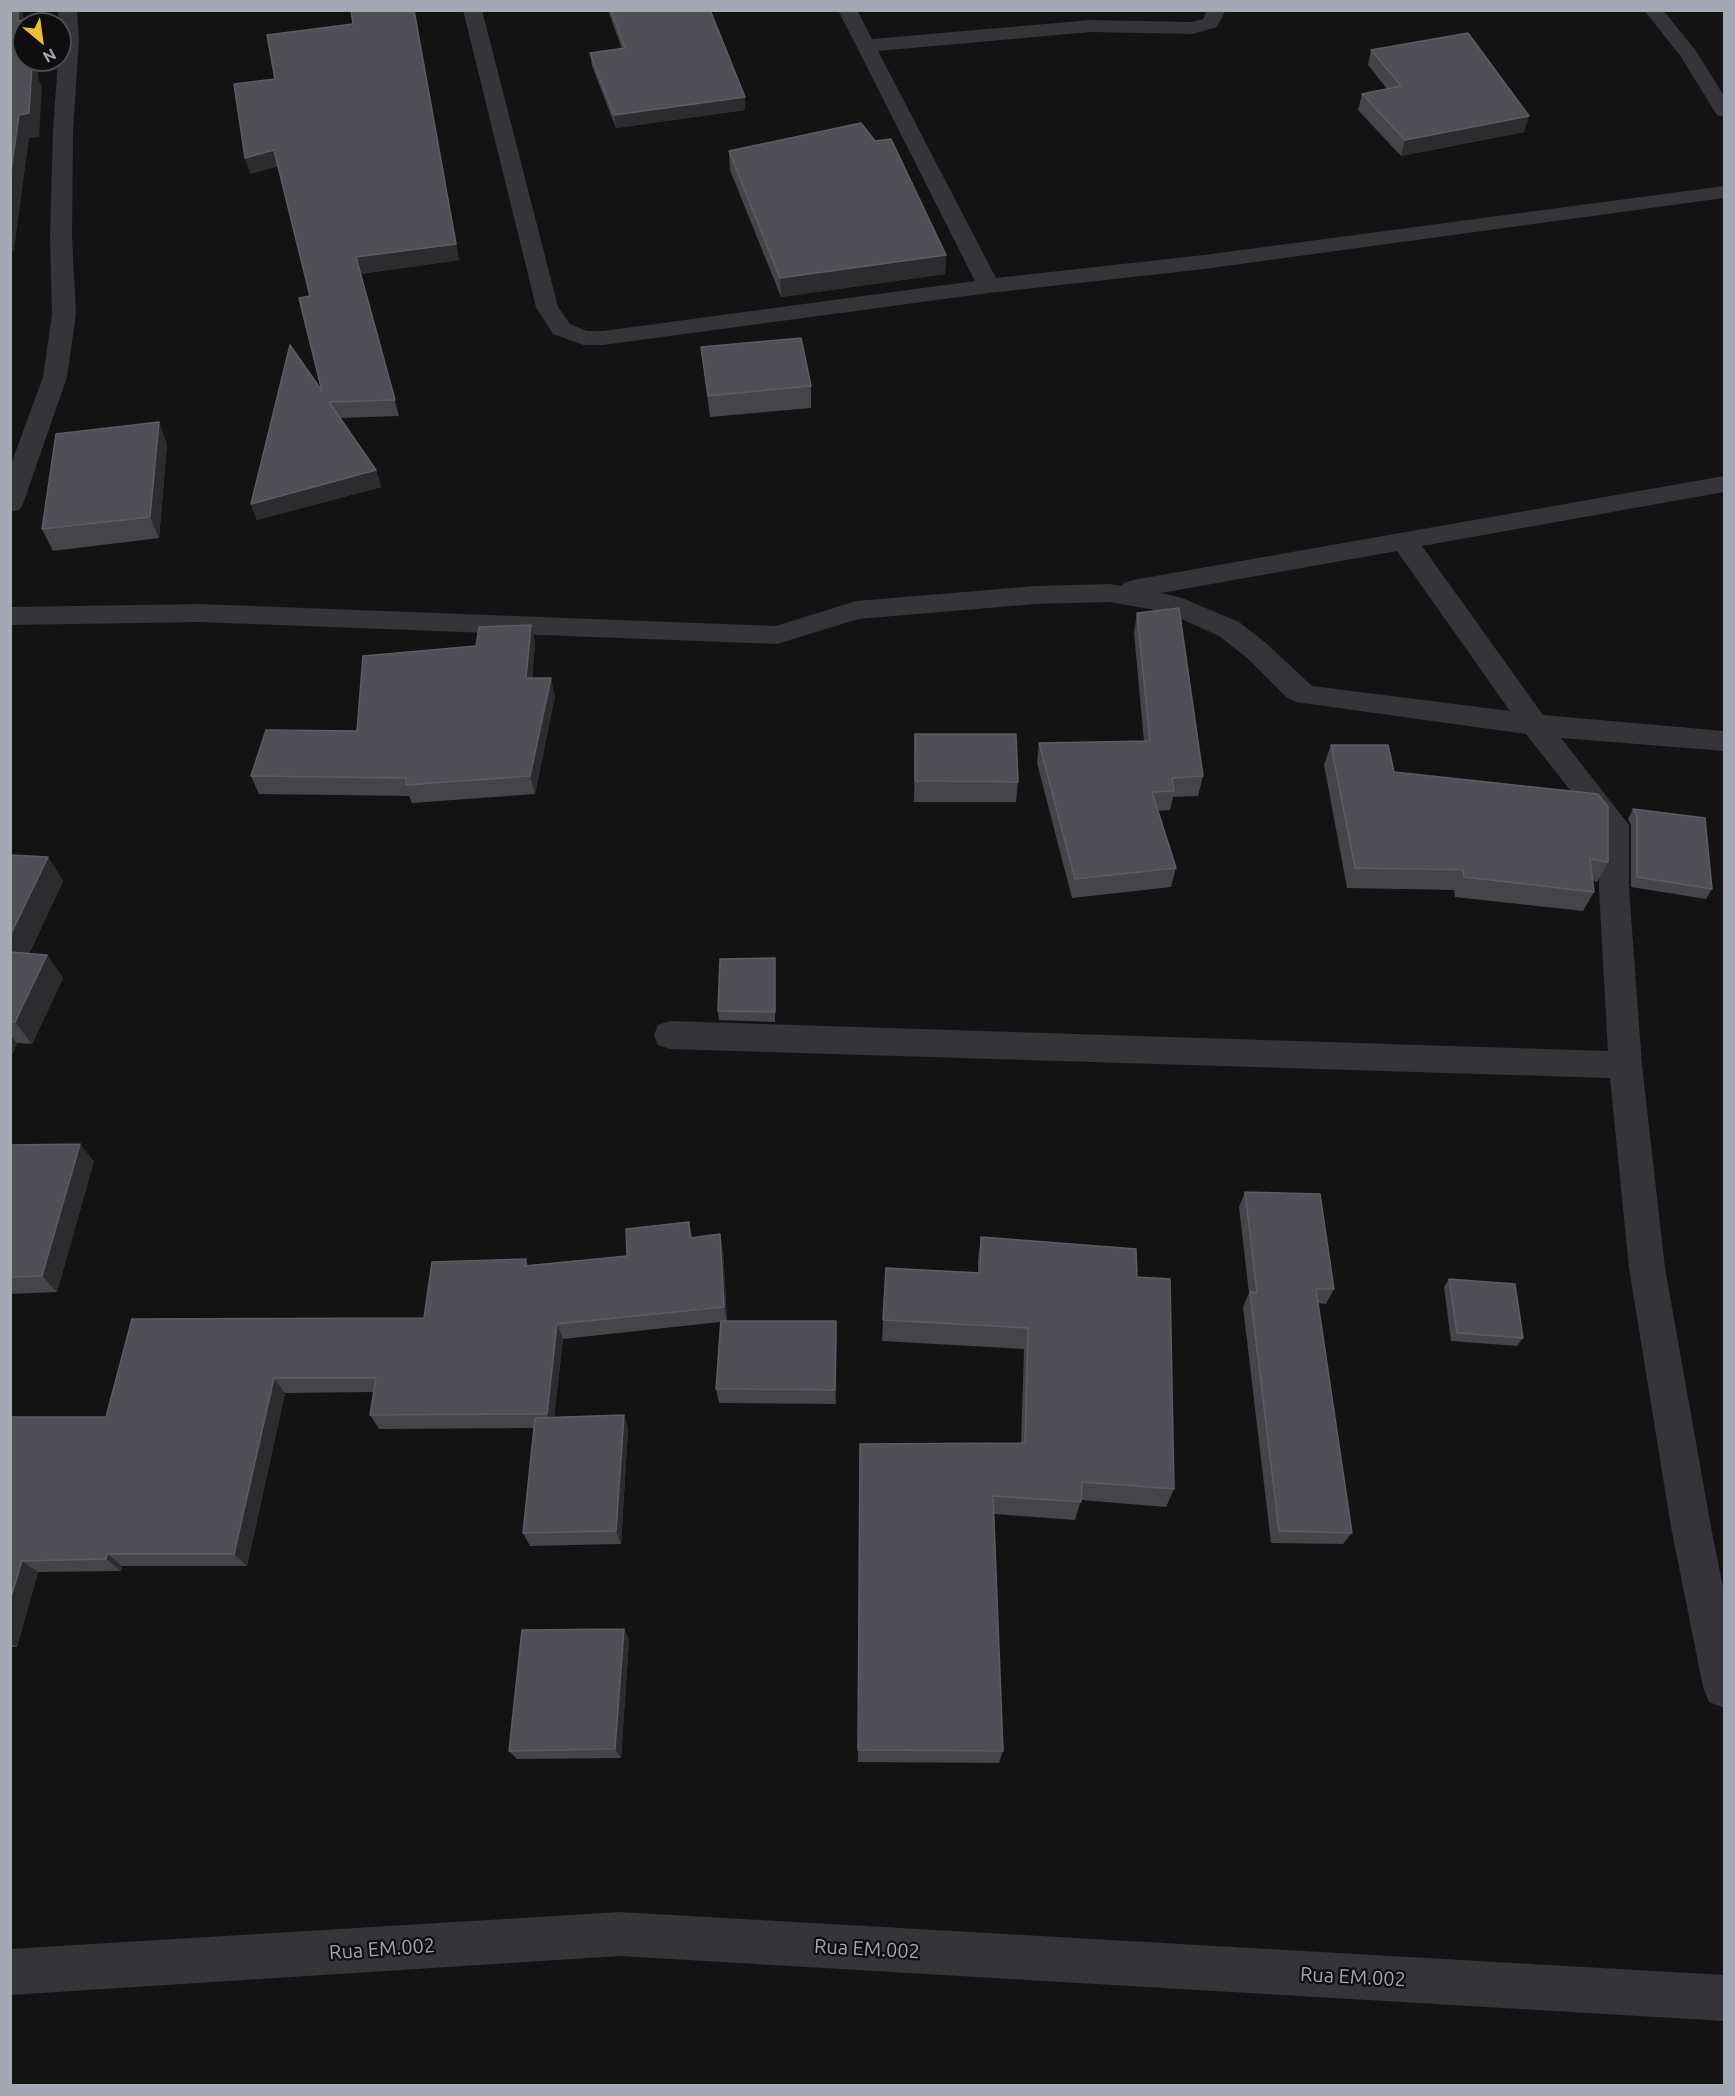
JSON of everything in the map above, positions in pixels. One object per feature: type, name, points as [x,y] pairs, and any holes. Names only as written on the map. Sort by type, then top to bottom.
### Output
[{"type":"street","points":[[10,504],[55,377],[64,314],[61,237],[63,131],[69,39],[67,10]]},
{"type":"street","points":[[472,10],[547,307],[561,329],[584,338],[603,338],[989,286],[1216,260],[1725,192]]},
{"type":"street","points":[[847,10],[989,286]]},
{"type":"street","points":[[865,46],[1080,27],[1193,28],[1210,23],[1215,18],[1217,10]]},
{"type":"street","points":[[1653,10],[1689,55],[1725,111]]},
{"type":"street","points":[[10,616],[200,613],[777,635],[856,610],[1036,595],[1110,593],[1725,484]]},
{"type":"street","points":[[1404,541],[1535,725],[1614,825],[1614,889],[1625,1065],[1647,1268],[1691,1527],[1725,1687]]},
{"type":"street","points":[[1110,593],[1172,604],[1229,629],[1256,650],[1296,690],[1306,695],[1535,725],[1725,741]]},
{"type":"street","points":[[670,1035],[1625,1065]]},
{"type":"street","name":"Rua EM.002","points":[[10,1972],[620,1934],[1725,1998]]},
{"type":"building","points":[[10,10],[18,10],[18,12],[12,12],[12,72],[32,72],[29,113],[19,115],[10,178]]},
{"type":"building","points":[[351,10],[414,10],[456,244],[356,257],[395,400],[329,402],[376,470],[251,504],[290,345],[322,391],[299,298],[310,296],[274,150],[245,158],[234,84],[275,79],[267,35],[353,24]]},
{"type":"building","points":[[611,10],[710,10],[745,97],[614,115],[590,53],[625,48]]},
{"type":"building","points":[[1468,33],[1529,116],[1405,140],[1362,94],[1401,86],[1371,50]]},
{"type":"building","points":[[861,123],[875,141],[891,139],[946,255],[780,278],[729,151]]},
{"type":"building","points":[[801,338],[811,386],[708,396],[701,347]]},
{"type":"building","points":[[159,422],[150,517],[42,529],[56,434]]},
{"type":"building","points":[[1179,608],[1203,776],[1172,778],[1174,791],[1152,792],[1176,868],[1075,879],[1039,743],[1150,741],[1137,613]]},
{"type":"building","points":[[531,625],[526,678],[551,678],[530,776],[406,785],[406,778],[251,776],[266,730],[357,731],[363,656],[476,646],[479,627]]},
{"type":"building","points":[[915,734],[1016,734],[1018,782],[915,781]]},
{"type":"building","points":[[1331,745],[1388,745],[1394,772],[1598,794],[1608,807],[1608,862],[1590,859],[1594,892],[1464,877],[1463,870],[1355,868]]},
{"type":"building","points":[[1633,809],[1705,818],[1712,889],[1637,877],[1637,815]]},
{"type":"building","points":[[10,855],[48,857],[10,936]]},
{"type":"building","points":[[10,952],[47,955],[15,1022],[10,1022]]},
{"type":"building","points":[[775,958],[775,1012],[718,1011],[720,959]]},
{"type":"building","points":[[80,1144],[42,1276],[10,1277],[10,1150],[12,1145]]},
{"type":"building","points":[[1245,1192],[1320,1194],[1334,1289],[1316,1289],[1352,1533],[1279,1531],[1250,1292],[1257,1293]]},
{"type":"building","points":[[689,1222],[690,1238],[720,1234],[724,1307],[557,1324],[547,1414],[370,1415],[376,1378],[274,1378],[234,1554],[107,1554],[106,1559],[22,1561],[10,1600],[10,1417],[106,1417],[132,1319],[424,1318],[432,1262],[526,1259],[525,1266],[627,1256],[626,1229]]},
{"type":"building","points":[[981,1237],[1136,1249],[1137,1277],[1170,1279],[1174,1489],[1082,1482],[1081,1502],[993,1496],[1003,1751],[858,1750],[860,1444],[1025,1443],[1028,1328],[883,1320],[886,1268],[980,1273]]},
{"type":"building","points":[[1449,1279],[1515,1284],[1523,1338],[1457,1333]]},
{"type":"building","points":[[721,1321],[836,1321],[835,1390],[716,1389]]},
{"type":"building","points":[[624,1415],[616,1531],[523,1533],[535,1418]]},
{"type":"building","points":[[624,1629],[615,1749],[509,1751],[522,1630]]}]
